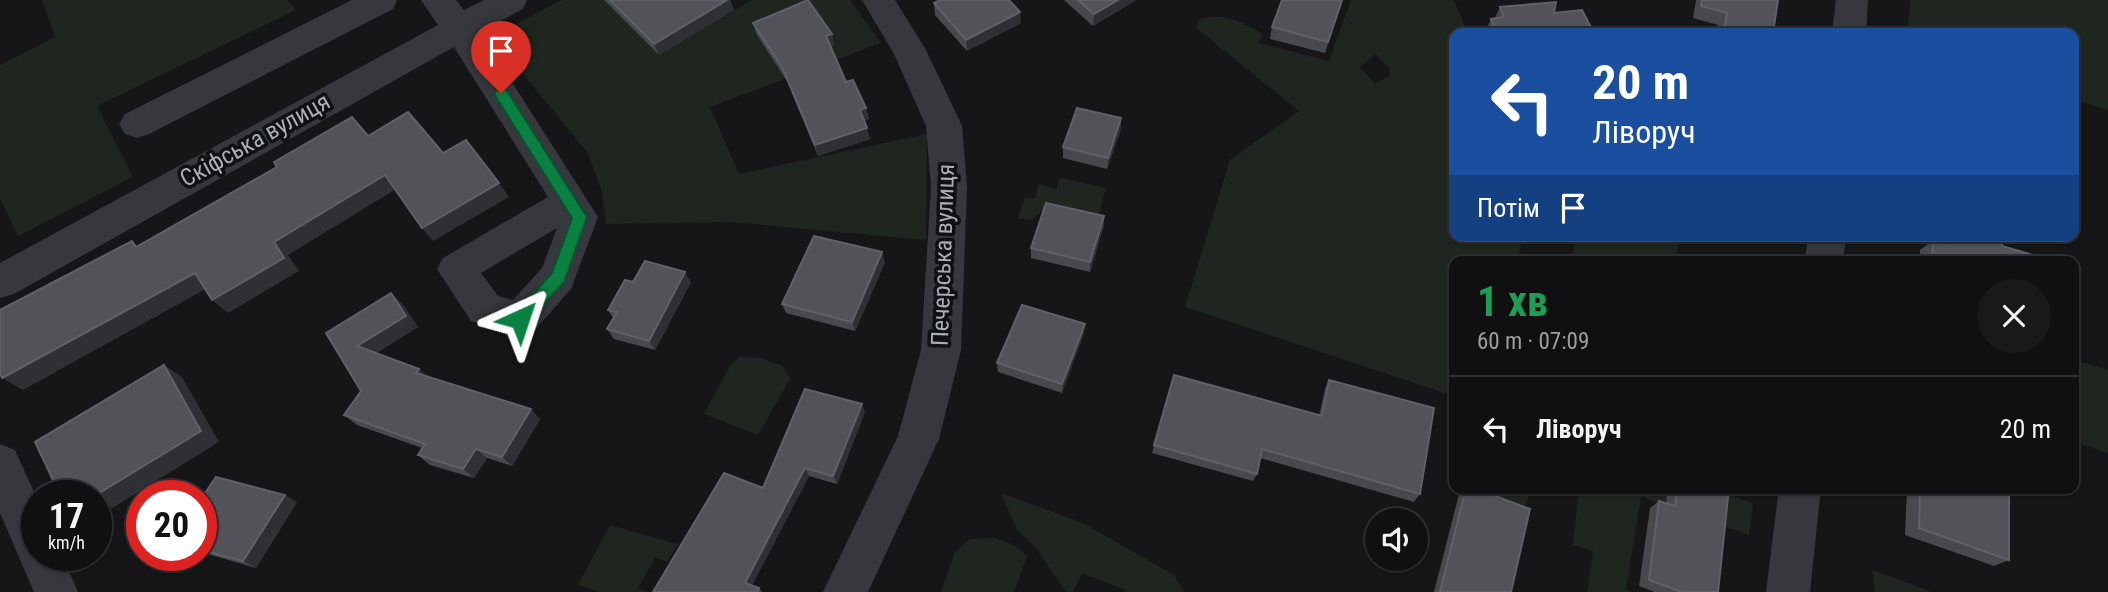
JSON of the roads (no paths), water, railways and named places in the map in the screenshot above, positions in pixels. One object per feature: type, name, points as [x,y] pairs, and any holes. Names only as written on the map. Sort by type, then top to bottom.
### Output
[{"type":"street","points":[[137,124],[381,0]]},
{"type":"street","points":[[437,0],[460,28],[570,202]]},
{"type":"street","name":"Скіфська вулиця","points":[[0,282],[511,0]]},
{"type":"street","name":"Печерська вулиця","points":[[845,592],[918,439],[941,350],[949,187],[944,126],[909,50],[878,0]]},
{"type":"street","points":[[1849,28],[1852,0]]},
{"type":"street","points":[[0,464],[21,512]]},
{"type":"street","points":[[1788,592],[1799,494]]},
{"type":"street","points":[[47,571],[56,592]]}]
